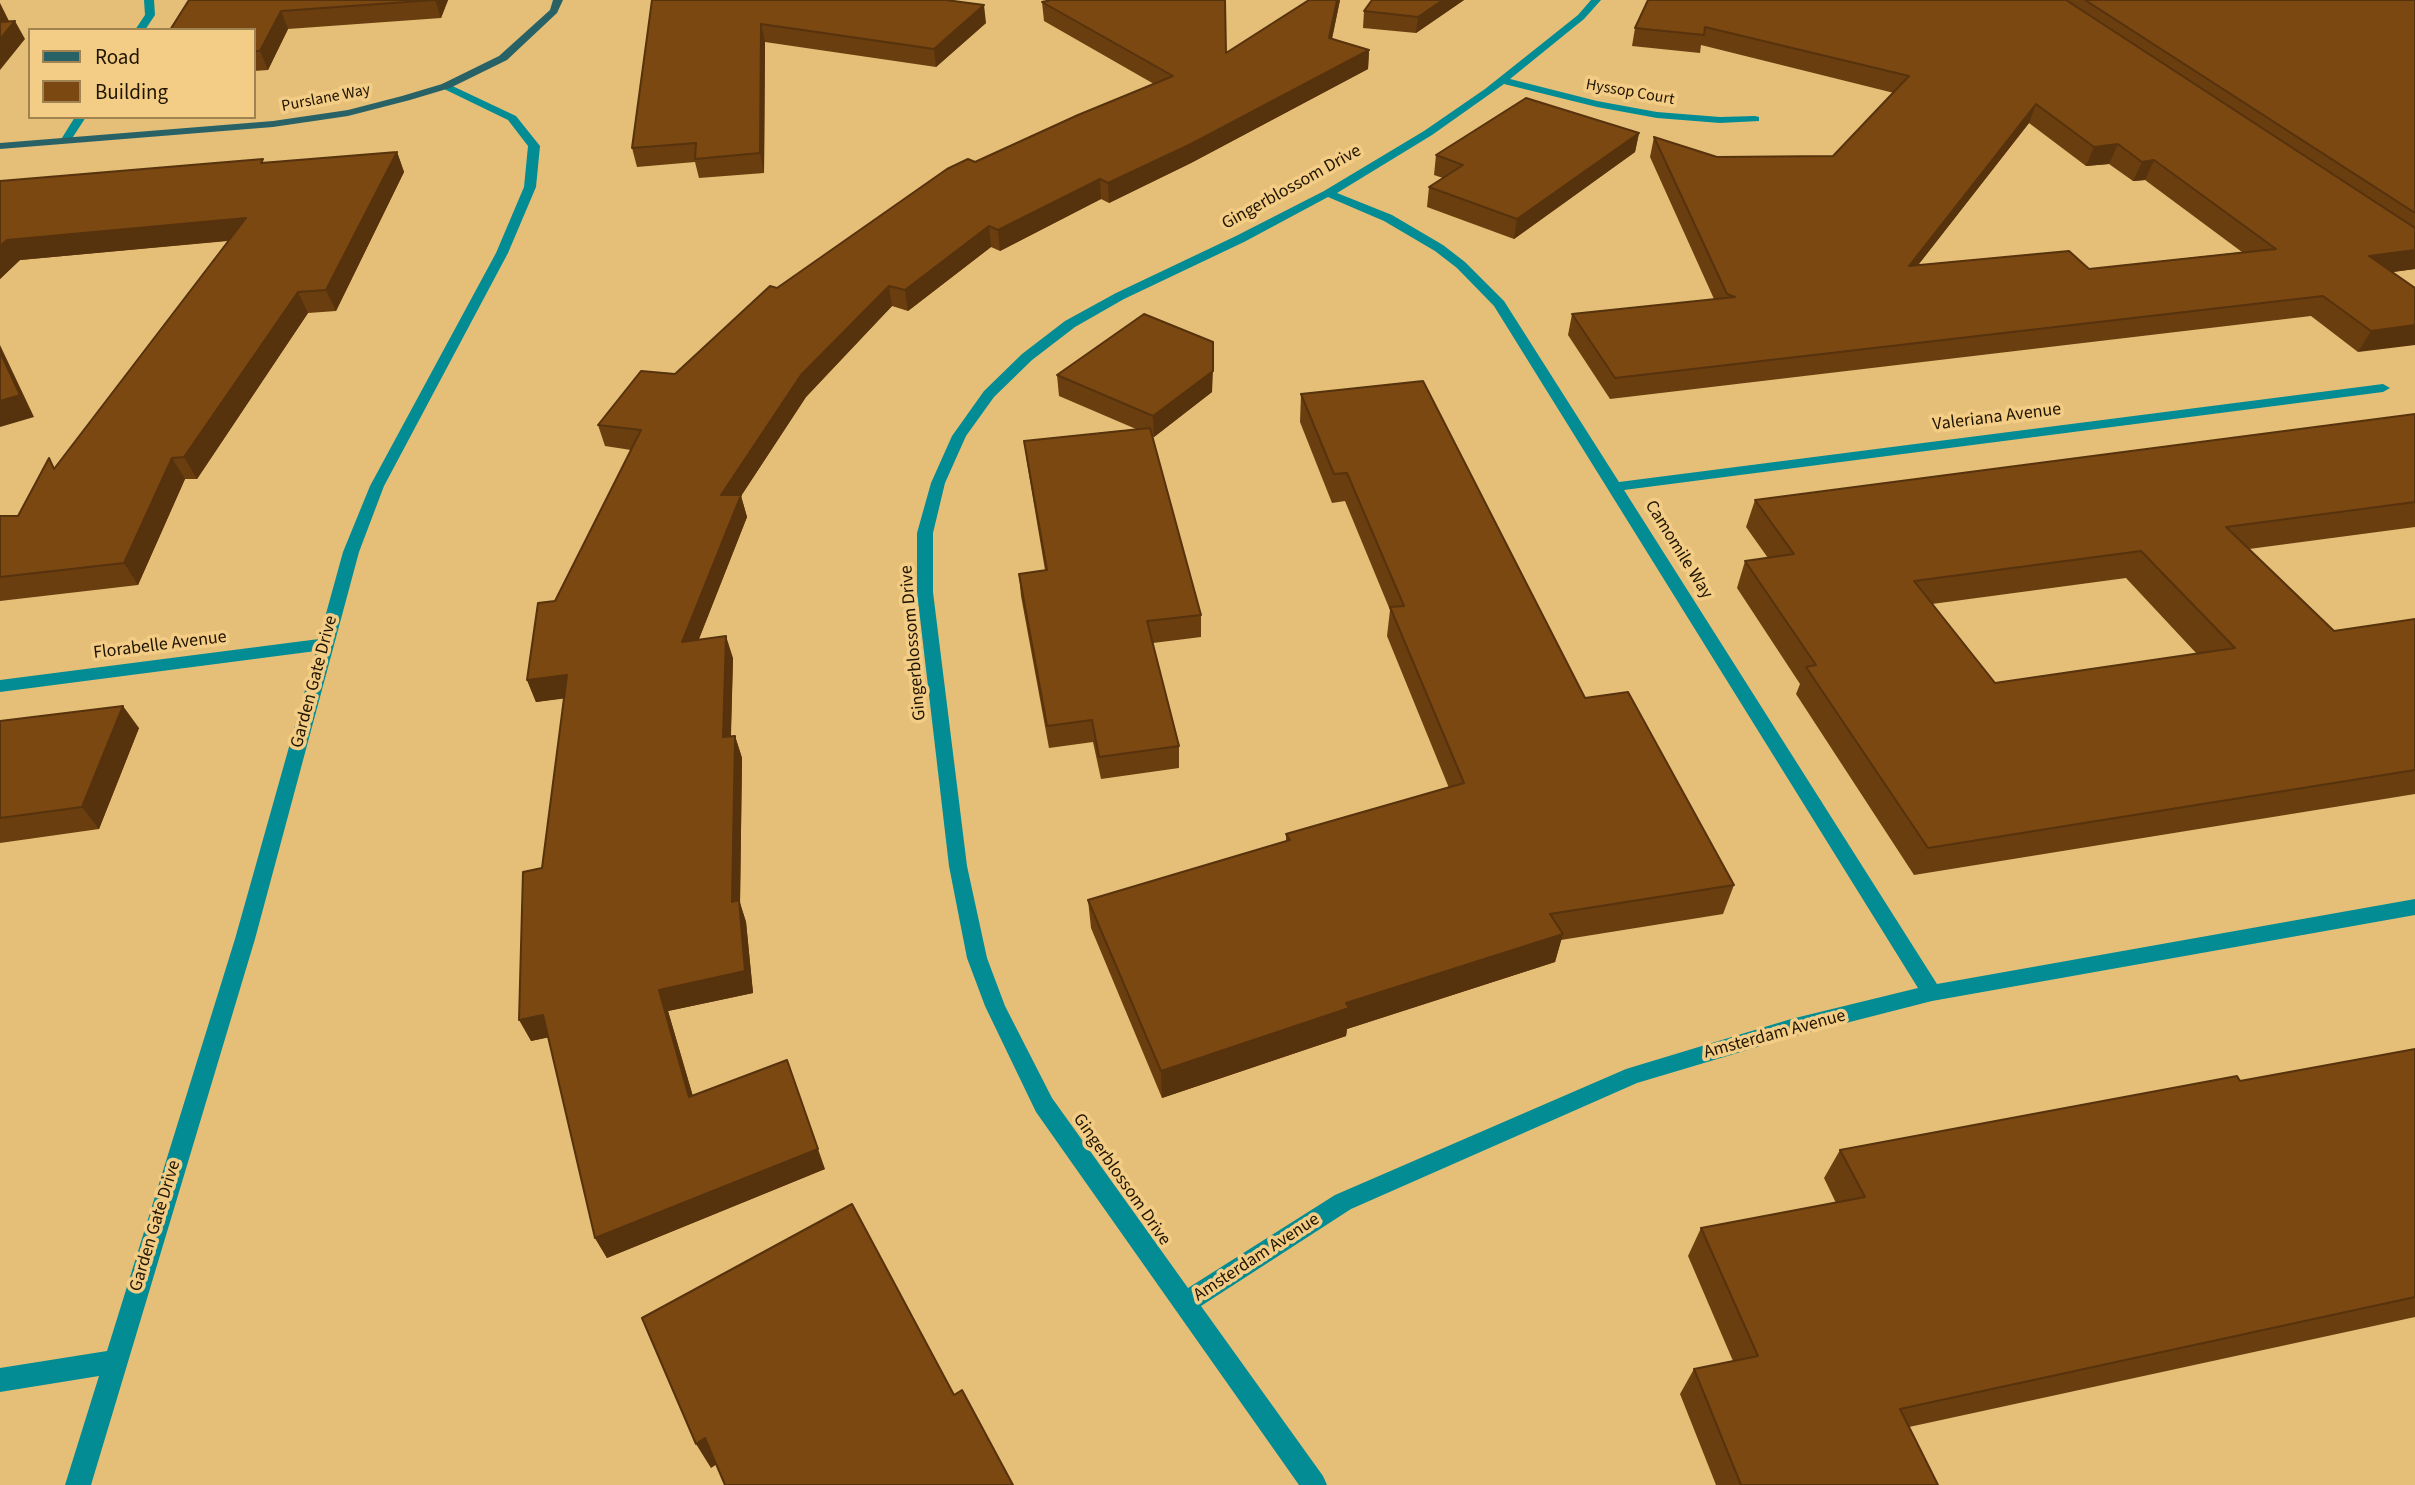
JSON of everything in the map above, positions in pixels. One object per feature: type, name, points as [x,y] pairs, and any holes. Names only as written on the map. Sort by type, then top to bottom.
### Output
[{"type":"main road","points":[[446,86],[503,58],[554,11],[558,0]]},
{"type":"main road","name":"Purslane Way","points":[[0,146],[273,124],[348,113],[446,86]]},
{"type":"street","points":[[141,28],[150,15],[149,0]]},
{"type":"street","name":"Gingerblossom Drive","points":[[1314,1485],[1044,1104],[995,1006],[977,958],[956,852],[925,592],[925,533],[938,483],[959,436],[989,394],[1027,357],[1070,324],[1121,296],[1240,239],[1328,192],[1428,133],[1502,80],[1581,17],[1596,0]]},
{"type":"street","name":"Hyssop Court","points":[[1502,80],[1657,116],[1755,119]]},
{"type":"street","name":"Garden Gate Drive","points":[[78,1485],[113,1362],[244,939],[351,552],[377,486],[502,253],[530,187],[534,146],[513,118],[446,86]]},
{"type":"street","points":[[65,141],[80,119]]},
{"type":"street","name":"Camomile Way","points":[[1328,192],[1388,218],[1439,248],[1461,265],[1499,304],[1932,993]]},
{"type":"street","name":"Valeriana Avenue","points":[[1616,487],[2383,388]]},
{"type":"street","name":"Florabelle Avenue","points":[[0,686],[326,644]]},
{"type":"street","name":"Amsterdam Avenue","points":[[1184,1304],[1343,1202],[1633,1075],[1791,1028],[1932,993],[2415,907]]},
{"type":"street","points":[[0,1380],[113,1362]]},
{"type":"building","points":[[189,0],[435,0],[281,11],[260,51],[256,51],[256,28],[171,28]]},
{"type":"building","points":[[652,0],[946,0],[984,5],[934,49],[761,24],[760,153],[695,159],[696,143],[632,148]]},
{"type":"building","points":[[1225,0],[1226,53],[1309,0],[1337,0],[1329,38],[1369,50],[1191,144],[1108,183],[1100,179],[998,230],[989,226],[905,290],[889,286],[801,375],[721,495],[741,495],[682,642],[726,636],[723,737],[735,736],[732,902],[739,900],[745,971],[659,990],[689,1097],[787,1060],[818,1149],[595,1238],[543,1015],[519,1020],[523,872],[542,868],[567,675],[527,680],[538,603],[555,601],[641,430],[598,425],[641,371],[675,374],[770,286],[777,288],[947,169],[968,159],[975,162],[1173,76],[1042,2]]},
{"type":"building","points":[[1372,0],[1443,0],[1418,17],[1364,11]]},
{"type":"building","points":[[1648,0],[2066,0],[2415,228],[2415,250],[2369,256],[2415,288],[2415,325],[2371,331],[2323,296],[1615,378],[1572,314],[1735,297],[1727,294],[1654,137],[1717,157],[1833,156],[1909,76],[1705,27],[1704,35],[1635,28]],"holes":[[[2036,104],[2094,147],[2118,144],[2142,162],[2154,160],[2276,249],[2089,269],[2069,251],[1909,266]]]},
{"type":"building","points":[[2085,0],[2415,0],[2415,213]]},
{"type":"building","points":[[15,21],[0,39],[0,22]]},
{"type":"building","points":[[1526,98],[1639,133],[1517,219],[1429,187],[1463,165],[1436,155]]},
{"type":"building","points":[[397,152],[326,290],[298,292],[184,457],[172,458],[124,563],[0,577],[0,516],[18,516],[49,458],[54,469],[246,218],[7,240],[0,246],[0,181],[263,159],[261,163]]},
{"type":"building","points":[[1144,314],[1213,342],[1213,371],[1153,416],[1057,375]]},
{"type":"building","points":[[0,352],[20,395],[0,401]]},
{"type":"building","points":[[1423,381],[1585,698],[1628,692],[1734,885],[1550,914],[1563,934],[1346,1003],[1349,1008],[1161,1071],[1088,900],[1290,840],[1286,834],[1464,783],[1390,607],[1404,606],[1347,473],[1334,474],[1301,394]]},
{"type":"building","points":[[2415,414],[2415,502],[2226,527],[2334,631],[2415,619],[2415,770],[1928,848],[1806,667],[1816,665],[1745,561],[1794,554],[1755,500]],"holes":[[[2141,551],[2235,648],[1995,683],[1914,581]]]},
{"type":"building","points":[[1150,428],[1201,615],[1147,621],[1179,746],[1099,757],[1092,720],[1047,726],[1019,574],[1047,570],[1024,441]]},
{"type":"building","points":[[123,706],[82,807],[0,818],[0,721]]},
{"type":"building","points":[[2415,1049],[2415,1297],[1900,1409],[1938,1485],[1741,1485],[1694,1369],[1758,1356],[1701,1228],[1865,1197],[1840,1150],[2237,1076],[2240,1081]]},
{"type":"building","points":[[852,1204],[954,1395],[962,1390],[1013,1485],[725,1485],[705,1438],[696,1444],[642,1318]]}]
